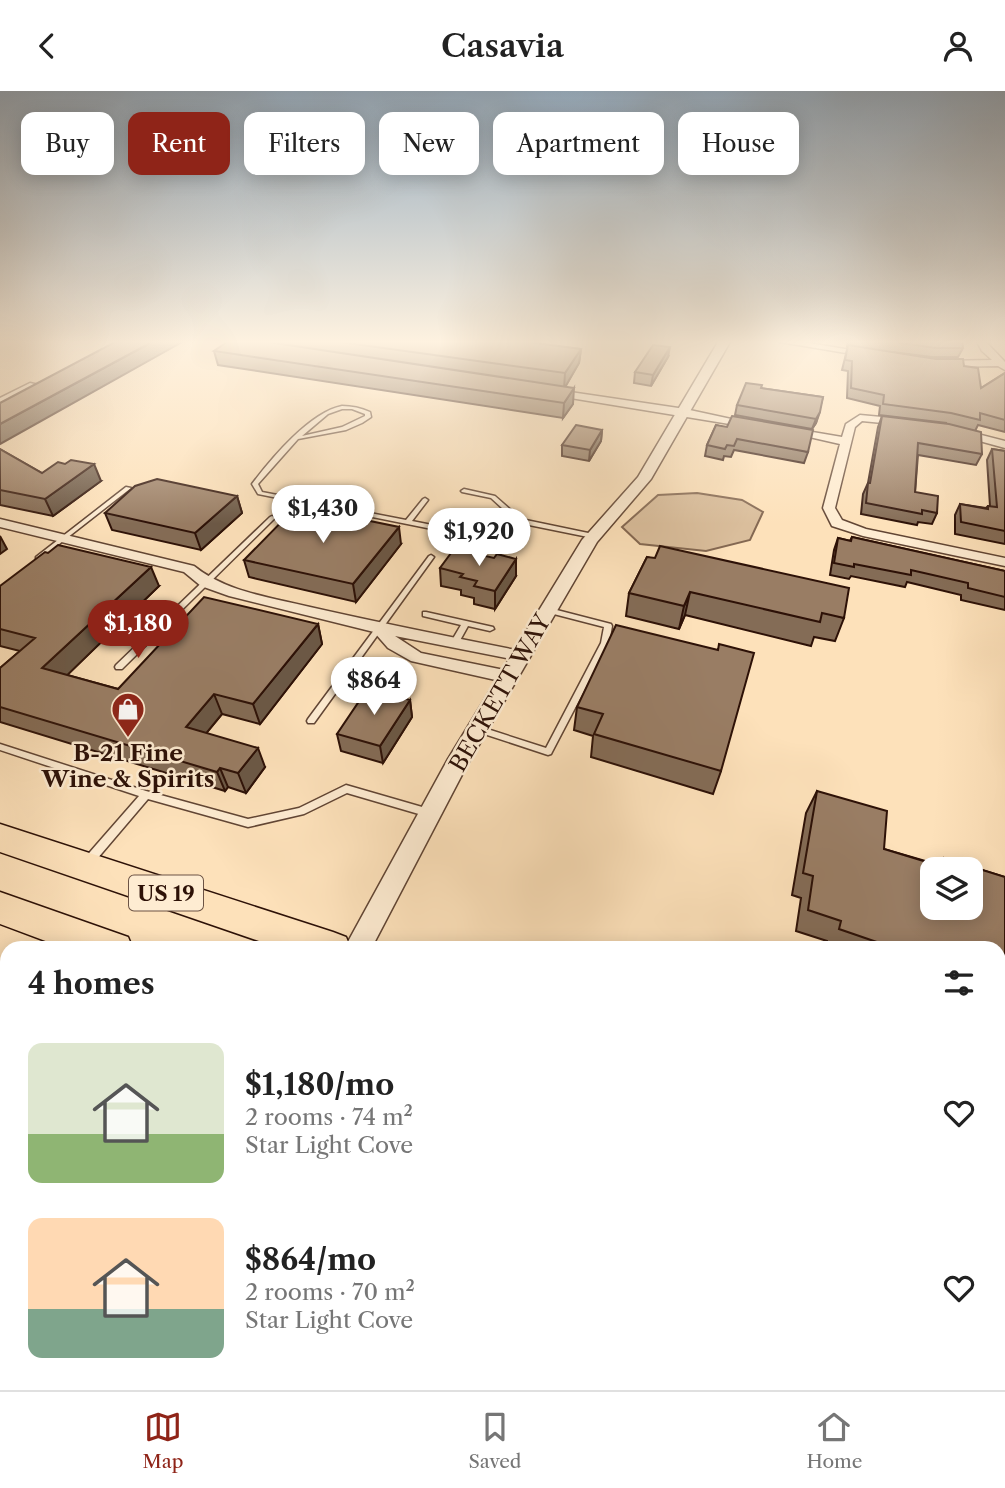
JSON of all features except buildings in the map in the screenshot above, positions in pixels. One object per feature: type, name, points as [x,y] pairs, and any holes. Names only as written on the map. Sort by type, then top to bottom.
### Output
[{"type":"highway","name":"US 19","points":[[0,838],[309,941]]},
{"type":"highway","points":[[0,908],[93,941]]},
{"type":"street","points":[[633,403],[687,410]]},
{"type":"street","points":[[654,403],[765,427]]},
{"type":"street","name":"BECKETT WAY","points":[[360,941],[478,729],[593,536],[644,479],[691,403]]},
{"type":"street","points":[[921,425],[860,418],[850,426],[829,508],[837,523],[863,532],[1005,562]]},
{"type":"street","points":[[778,429],[844,441]]},
{"type":"street","points":[[946,429],[1005,445]]},
{"type":"street","points":[[0,523],[189,569],[206,583],[234,593],[379,628],[521,656]]},
{"type":"street","points":[[379,628],[393,644],[417,657],[509,677]]},
{"type":"lane","points":[[299,438],[360,423],[368,417],[368,413],[354,408],[339,408],[326,413],[270,464],[254,484],[260,493],[432,527],[519,521],[593,536]]},
{"type":"lane","points":[[32,562],[128,488]]},
{"type":"lane","points":[[464,492],[493,497],[519,521]]},
{"type":"lane","points":[[407,523],[425,500]]},
{"type":"lane","points":[[118,667],[272,518]]},
{"type":"lane","points":[[311,721],[431,557]]},
{"type":"lane","points":[[478,729],[548,752],[605,643],[608,626],[549,610]]},
{"type":"lane","points":[[426,614],[490,629]]},
{"type":"lane","points":[[455,642],[466,623]]},
{"type":"lane","points":[[0,747],[146,795],[248,823],[301,811],[346,789],[430,814]]},
{"type":"lane","points":[[84,866],[146,795]]},
{"type":"shaded area","points":[[697,493],[742,500],[763,512],[750,540],[706,551],[640,544],[622,527],[658,495]]},
{"type":"place","name":"B-21 Fine Wine & Spirits","points":[[128,739]]}]
